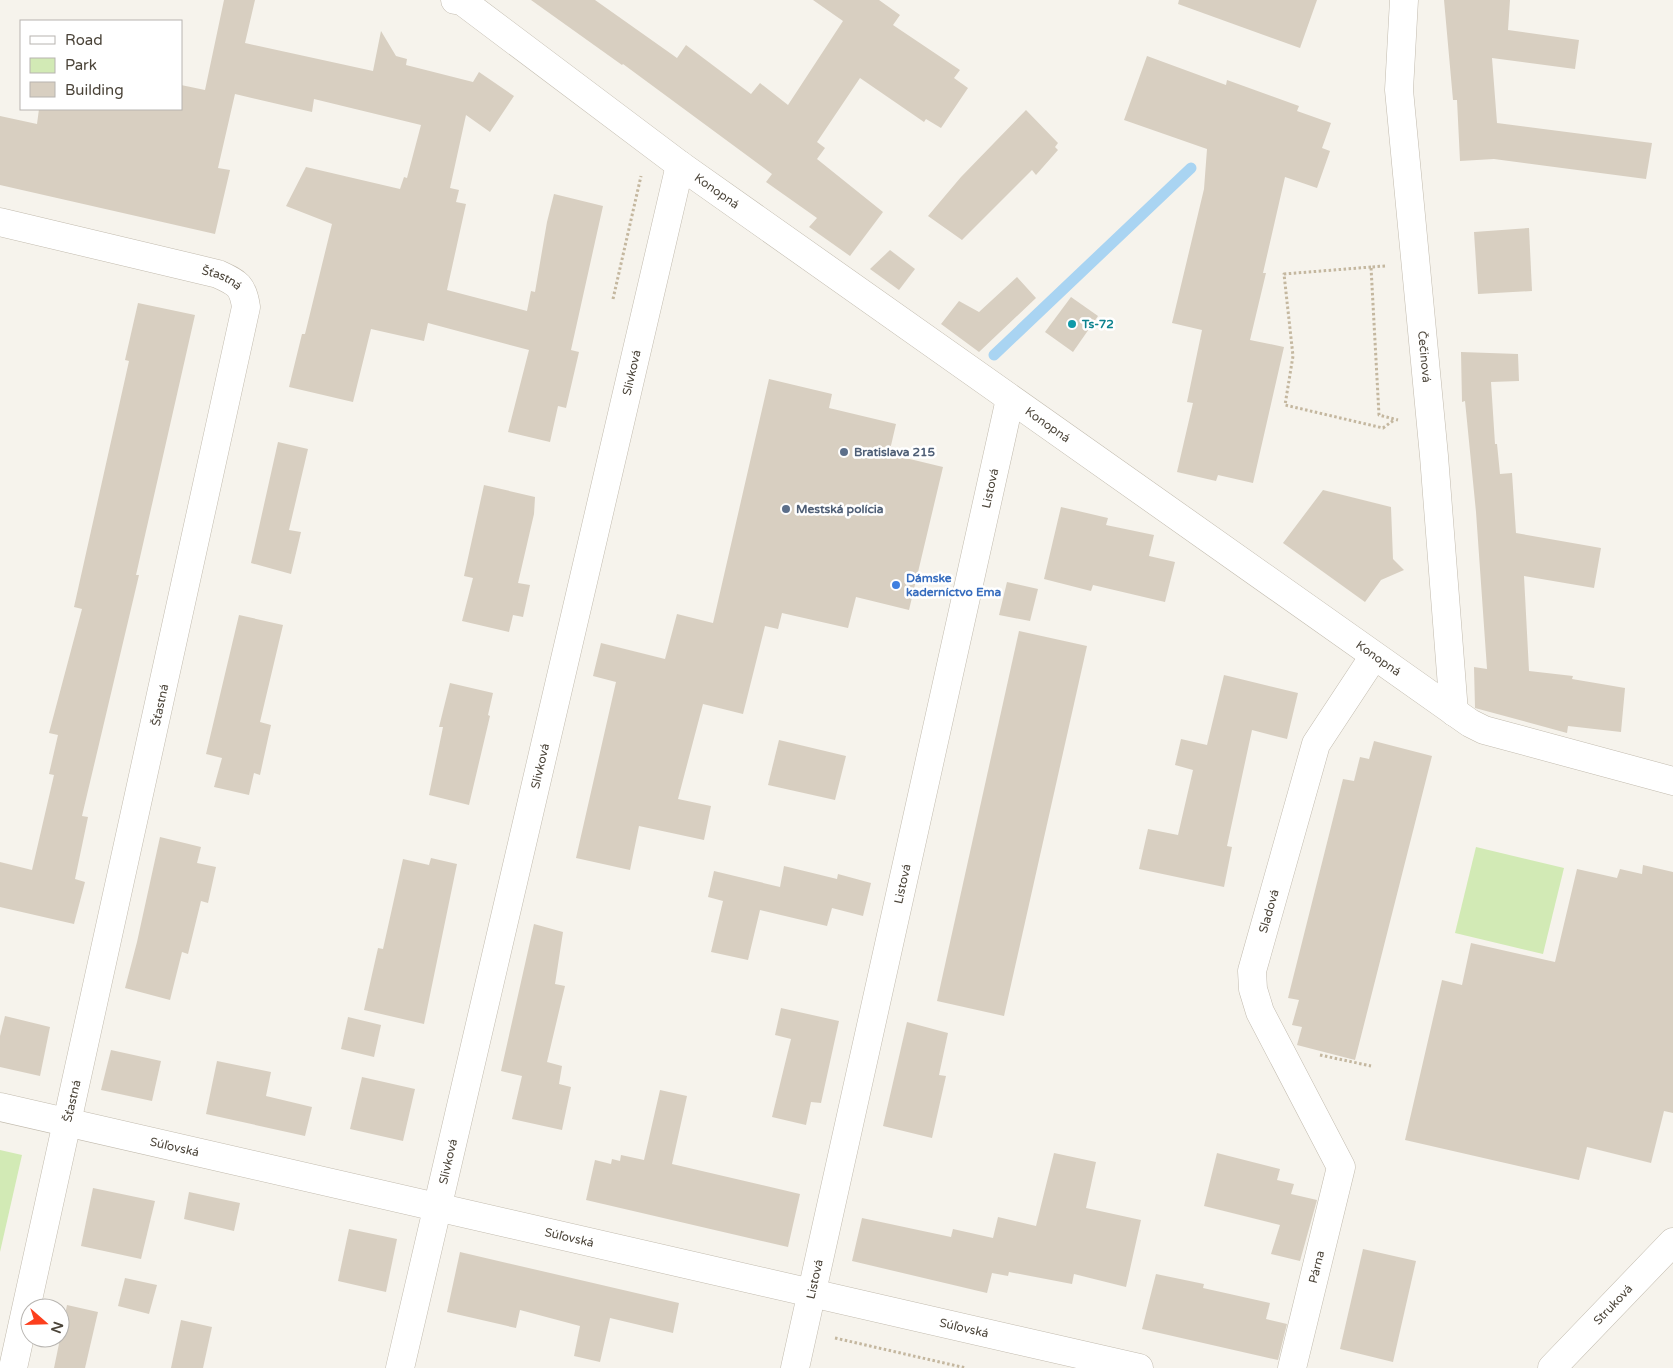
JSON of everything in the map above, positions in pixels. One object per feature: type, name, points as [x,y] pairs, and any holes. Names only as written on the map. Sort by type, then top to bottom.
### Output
[{"type":"street","name":"Konopná","points":[[460,0],[680,165],[1454,712],[1484,730],[1673,781]]},
{"type":"street","name":"Čečinová","points":[[1404,0],[1399,90],[1434,466],[1454,712]]},
{"type":"street","name":"Slivková","points":[[400,1368],[680,165]]},
{"type":"street","name":"Šťastná","points":[[0,222],[218,274],[234,281],[243,291],[246,307],[13,1368]]},
{"type":"street","name":"Listová","points":[[795,1368],[1010,399]]},
{"type":"street","name":"Sladová","points":[[1340,1167],[1275,1045],[1260,1012],[1253,989],[1252,971],[1316,744],[1374,656]]},
{"type":"street","name":"Súľovská","points":[[0,1107],[1139,1368]]},
{"type":"street","name":"Párna","points":[[1292,1368],[1340,1167]]},
{"type":"street","name":"Struková","points":[[1552,1368],[1673,1242]]},
{"type":"path","points":[[1394,265],[1284,274],[1293,356],[1285,405],[1383,428],[1395,419]]},
{"type":"path","points":[[1371,267],[1379,415],[1401,421]]},
{"type":"path","points":[[1275,1045],[1371,1066]]},
{"type":"path","points":[[827,1336],[966,1368]]},
{"type":"green space","points":[[1476,847],[1564,868],[1543,954],[1455,933]]},
{"type":"green space","points":[[0,1150],[22,1155],[0,1252]]},
{"type":"building","points":[[224,0],[255,0],[245,43],[373,71],[381,31],[396,56],[407,59],[406,65],[473,82],[479,72],[514,96],[490,132],[466,115],[450,188],[459,190],[456,202],[466,204],[447,290],[527,311],[531,291],[535,292],[547,222],[554,194],[603,206],[571,350],[579,352],[566,408],[558,406],[550,442],[508,432],[529,350],[428,323],[424,341],[371,329],[353,402],[289,387],[302,334],[305,334],[332,224],[286,206],[306,167],[400,189],[404,177],[407,178],[421,125],[314,99],[312,112],[235,94],[218,168],[230,170],[215,234],[0,185],[0,116],[37,124],[39,110],[182,110],[182,85],[205,90]]},
{"type":"building","points":[[531,0],[595,0],[677,58],[686,45],[751,94],[760,83],[788,105],[843,21],[813,0],[879,0],[900,15],[893,25],[960,70],[954,78],[968,88],[941,128],[926,119],[924,122],[860,78],[817,142],[825,148],[817,159],[883,212],[850,256],[809,227],[817,218],[766,182],[772,174],[623,64]]},
{"type":"building","points":[[1179,0],[1317,0],[1300,48],[1178,4]]},
{"type":"building","points":[[1444,0],[1510,0],[1508,30],[1579,40],[1575,69],[1492,58],[1497,123],[1652,143],[1646,179],[1494,159],[1460,161],[1457,100],[1453,100]]},
{"type":"building","points":[[1147,56],[1226,85],[1227,80],[1299,106],[1297,111],[1331,123],[1322,148],[1330,151],[1317,188],[1285,177],[1263,273],[1266,273],[1250,340],[1284,347],[1253,483],[1218,475],[1216,481],[1177,472],[1193,403],[1187,402],[1202,330],[1172,323],[1204,189],[1207,149],[1124,120]]},
{"type":"building","points":[[1026,110],[1058,143],[1055,147],[1058,150],[1036,175],[1032,170],[962,240],[928,216],[961,177]]},
{"type":"building","points":[[1529,228],[1532,291],[1478,294],[1474,232]]},
{"type":"building","points":[[890,250],[915,269],[899,290],[870,269]]},
{"type":"building","points":[[1017,277],[1036,298],[979,352],[941,324],[959,301],[979,312]]},
{"type":"building","name":"Ts-72","points":[[1071,297],[1098,316],[1073,352],[1045,332]]},
{"type":"building","points":[[138,303],[195,315],[136,575],[139,575],[82,816],[88,817],[75,879],[85,882],[74,924],[0,907],[0,862],[32,870],[54,775],[49,774],[58,735],[49,733],[82,609],[74,607],[129,361],[125,360]]},
{"type":"building","points":[[1461,352],[1518,354],[1519,381],[1491,382],[1495,444],[1497,444],[1500,474],[1512,473],[1516,533],[1601,548],[1594,588],[1524,576],[1529,671],[1573,676],[1572,679],[1625,688],[1621,732],[1568,726],[1567,733],[1475,708],[1474,667],[1487,669],[1476,512],[1465,401],[1462,402]]},
{"type":"building","points":[[769,379],[832,394],[829,408],[896,424],[889,454],[943,467],[909,610],[856,597],[848,628],[782,613],[778,629],[765,626],[743,714],[703,704],[678,799],[711,806],[704,840],[639,826],[630,870],[576,858],[616,682],[593,676],[601,643],[665,659],[677,614],[713,623]]},
{"type":"building","points":[[278,442],[308,449],[289,530],[301,532],[291,574],[251,563]]},
{"type":"building","points":[[484,485],[535,497],[534,514],[518,583],[530,585],[523,617],[513,615],[509,632],[462,621],[473,578],[464,576]]},
{"type":"building","points":[[1323,490],[1391,507],[1393,559],[1404,570],[1381,580],[1365,602],[1283,543]]},
{"type":"building","points":[[1061,507],[1108,518],[1106,525],[1154,535],[1149,556],[1175,562],[1165,602],[1093,585],[1091,591],[1044,579]]},
{"type":"building","points":[[1007,582],[1038,589],[1030,621],[999,615]]},
{"type":"building","points":[[239,615],[283,625],[260,722],[271,725],[260,775],[254,773],[249,795],[214,787],[222,758],[206,754]]},
{"type":"building","points":[[1019,631],[1087,646],[1004,1016],[937,1001]]},
{"type":"building","points":[[1224,675],[1298,693],[1287,739],[1252,730],[1227,846],[1232,847],[1224,887],[1139,869],[1148,829],[1178,835],[1193,770],[1175,765],[1181,739],[1207,745]]},
{"type":"building","points":[[450,683],[493,693],[488,715],[490,716],[469,805],[429,795],[443,727],[439,727]]},
{"type":"building","points":[[779,740],[846,756],[835,800],[768,785]]},
{"type":"building","points":[[1374,741],[1432,756],[1355,1060],[1297,1045],[1302,1027],[1292,1025],[1299,1000],[1288,998],[1343,779],[1354,781],[1360,757],[1369,759]]},
{"type":"building","points":[[160,837],[201,847],[197,863],[216,867],[208,903],[201,901],[188,954],[182,952],[170,1000],[125,988]]},
{"type":"building","points":[[431,858],[457,864],[424,1024],[364,1010],[378,948],[383,949],[403,859],[429,865]]},
{"type":"building","points":[[1643,865],[1673,872],[1673,1113],[1664,1111],[1651,1163],[1587,1147],[1579,1180],[1405,1140],[1442,980],[1462,985],[1471,943],[1555,962],[1577,869],[1617,878],[1620,869],[1642,874]]},
{"type":"building","points":[[784,866],[837,879],[838,874],[871,883],[863,916],[832,908],[827,926],[760,910],[748,960],[711,952],[723,901],[708,897],[714,871],[780,887]]},
{"type":"building","points":[[534,924],[563,932],[555,984],[565,986],[547,1062],[562,1066],[559,1084],[571,1087],[562,1130],[512,1119],[522,1076],[501,1071]]},
{"type":"building","points":[[781,1008],[839,1021],[821,1103],[811,1102],[806,1125],[772,1117],[791,1039],[775,1035]]},
{"type":"building","points":[[5,1016],[50,1027],[40,1076],[0,1067],[0,1036]]},
{"type":"building","points":[[348,1017],[381,1025],[374,1057],[341,1049]]},
{"type":"building","points":[[907,1022],[948,1033],[939,1075],[946,1076],[932,1138],[883,1126]]},
{"type":"building","points":[[111,1050],[161,1061],[152,1101],[101,1090]]},
{"type":"building","points":[[217,1061],[271,1072],[266,1096],[312,1107],[305,1136],[206,1114]]},
{"type":"building","points":[[362,1077],[415,1089],[403,1141],[350,1129]]},
{"type":"building","points":[[660,1090],[687,1096],[672,1164],[800,1194],[788,1247],[586,1200],[595,1160],[611,1164],[612,1159],[620,1161],[621,1155],[644,1160]]},
{"type":"building","points":[[1054,1153],[1096,1162],[1086,1208],[1141,1220],[1126,1287],[1074,1274],[1072,1284],[1009,1272],[1008,1276],[992,1273],[987,1293],[852,1261],[862,1218],[951,1237],[953,1229],[993,1238],[998,1217],[1036,1226]]},
{"type":"building","points":[[1217,1153],[1280,1169],[1277,1180],[1294,1184],[1291,1194],[1317,1200],[1300,1261],[1271,1254],[1280,1225],[1204,1206]]},
{"type":"building","points":[[93,1188],[155,1201],[141,1259],[81,1246]]},
{"type":"building","points":[[189,1192],[240,1203],[234,1231],[184,1219]]},
{"type":"building","points":[[349,1229],[397,1239],[386,1292],[338,1281]]},
{"type":"building","points":[[1363,1249],[1416,1261],[1393,1362],[1340,1349]]},
{"type":"building","points":[[460,1252],[679,1303],[673,1333],[610,1318],[600,1362],[574,1356],[580,1326],[520,1310],[516,1328],[447,1312]]},
{"type":"building","points":[[1156,1274],[1204,1284],[1203,1288],[1270,1303],[1266,1319],[1287,1324],[1278,1360],[1142,1329]]},
{"type":"building","points":[[125,1278],[157,1285],[149,1314],[118,1306]]},
{"type":"building","points":[[70,1306],[98,1312],[85,1368],[54,1368],[58,1348],[70,1348]]},
{"type":"building","points":[[181,1320],[212,1327],[203,1368],[171,1368]]},
{"type":"waterway","points":[[994,355],[1191,168]]},
{"type":"place","name":"Ts-72","points":[[1072,324]]},
{"type":"place","name":"Bratislava 215","points":[[844,452]]},
{"type":"place","name":"Mestská polícia","points":[[786,509]]},
{"type":"place","name":"Dámske kaderníctvo Ema","points":[[896,585]]}]
